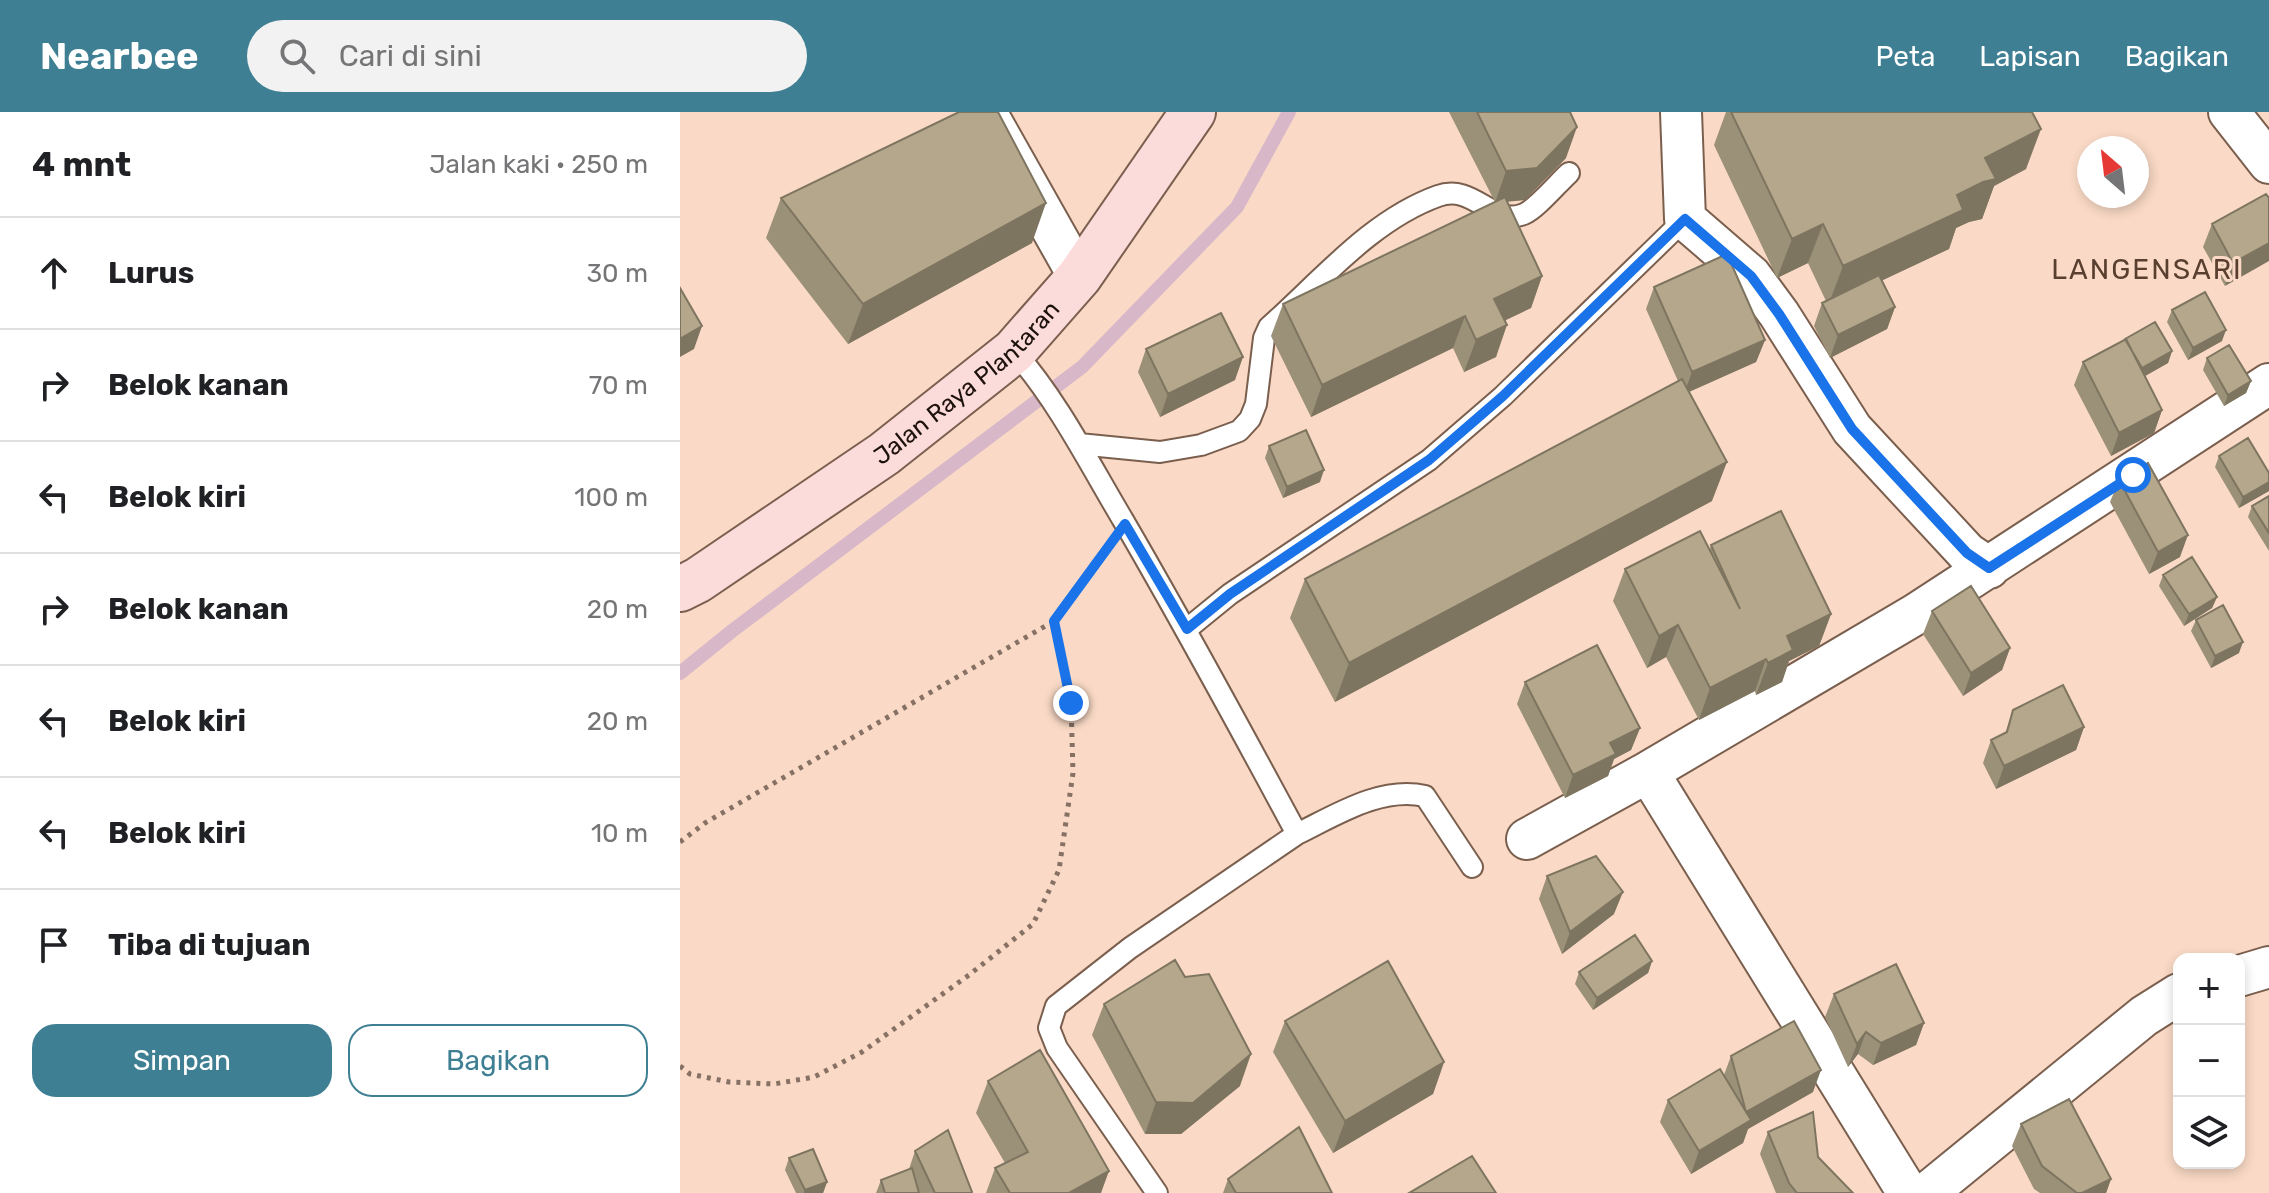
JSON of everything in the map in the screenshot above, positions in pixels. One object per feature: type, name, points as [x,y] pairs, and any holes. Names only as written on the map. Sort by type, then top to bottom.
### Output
[{"type":"main road","name":"Jalan Raya Plantaran","points":[[680,589],[698,580],[884,454],[1027,368],[1079,277],[1193,112]]},
{"type":"street","points":[[986,112],[1079,277]]},
{"type":"street","points":[[1681,112],[1685,219],[1751,276],[1779,314],[1852,429],[1967,553],[1989,568]]},
{"type":"street","points":[[2229,112],[2269,163]]},
{"type":"street","points":[[1527,839],[1648,772],[1916,614],[2269,384]]},
{"type":"street","points":[[1648,772],[1908,1193]]},
{"type":"street","points":[[2245,974],[2269,967]]},
{"type":"street","points":[[1927,1193],[2135,1022],[2173,998]]},
{"type":"lane","points":[[1079,444],[1160,452],[1201,445],[1239,431],[1250,419],[1256,404],[1264,338],[1269,327],[1372,231],[1438,196],[1456,192],[1475,199],[1496,213],[1510,216],[1525,214],[1569,173]]},
{"type":"lane","points":[[1187,629],[1230,594],[1429,460],[1503,396],[1685,219]]},
{"type":"lane","points":[[1027,368],[1079,444],[1187,629],[1297,834]]},
{"type":"lane","points":[[1157,1193],[1057,1048],[1049,1028],[1056,1006],[1130,948],[1297,834],[1352,807],[1391,794],[1408,792],[1425,796],[1472,867]]},
{"type":"path","points":[[680,842],[705,823],[1054,621],[1125,524]]},
{"type":"path","points":[[680,1066],[690,1074],[729,1082],[774,1084],[814,1077],[862,1052],[969,975],[1033,924],[1059,870],[1073,773],[1071,703],[1054,621]]},
{"type":"building","points":[[959,112],[998,112],[1046,203],[863,304],[781,198]]},
{"type":"building","points":[[1477,112],[1570,112],[1577,127],[1537,168],[1506,171]]},
{"type":"building","points":[[1731,112],[2032,112],[2041,129],[1985,158],[1996,179],[1957,195],[1963,210],[1843,266],[1823,224],[1792,239]]},
{"type":"building","points":[[2266,194],[2269,198],[2269,243],[2233,263],[2212,224]]},
{"type":"building","points":[[1505,197],[1542,276],[1494,299],[1507,325],[1476,340],[1465,316],[1322,385],[1283,304]]},
{"type":"building","points":[[1727,254],[1765,340],[1692,372],[1654,287]]},
{"type":"building","points":[[1879,275],[1895,307],[1838,335],[1822,303]]},
{"type":"building","points":[[680,288],[702,326],[680,339]]},
{"type":"building","points":[[2205,292],[2226,330],[2193,348],[2172,310]]},
{"type":"building","points":[[1221,313],[1243,357],[1168,394],[1146,349]]},
{"type":"building","points":[[2155,322],[2172,351],[2142,368],[2125,339]]},
{"type":"building","points":[[2126,339],[2162,410],[2119,433],[2083,362]]},
{"type":"building","points":[[2229,345],[2251,381],[2228,395],[2207,358]]},
{"type":"building","points":[[1682,379],[1727,462],[1349,663],[1305,579]]},
{"type":"building","points":[[1306,430],[1324,470],[1287,487],[1269,446]]},
{"type":"building","points":[[2248,438],[2269,473],[2269,482],[2243,497],[2219,456]]},
{"type":"building","points":[[2148,463],[2188,535],[2158,552],[2119,480]]},
{"type":"building","points":[[2269,496],[2269,533],[2252,506]]},
{"type":"building","points":[[1781,511],[1831,614],[1787,636],[1793,650],[1768,663],[1766,659],[1710,688],[1678,625],[1659,636],[1625,569],[1700,531],[1740,609],[1711,545]]},
{"type":"building","points":[[2192,557],[2217,597],[2189,614],[2163,575]]},
{"type":"building","points":[[1971,586],[2010,648],[1971,673],[1932,611]]},
{"type":"building","points":[[2223,605],[2243,642],[2215,656],[2196,620]]},
{"type":"building","points":[[1597,645],[1640,728],[1610,743],[1616,754],[1573,775],[1525,682]]},
{"type":"building","points":[[2063,685],[2084,727],[2004,766],[1991,740],[2007,732],[2013,710]]},
{"type":"building","points":[[1596,856],[1623,892],[1570,932],[1547,876]]},
{"type":"building","points":[[1635,935],[1652,961],[1597,998],[1579,972]]},
{"type":"building","points":[[1175,960],[1185,977],[1209,974],[1251,1054],[1193,1103],[1156,1102],[1104,1004]]},
{"type":"building","points":[[1388,961],[1444,1062],[1345,1121],[1285,1021]]},
{"type":"building","points":[[1896,964],[1924,1023],[1881,1043],[1866,1032],[1857,1044],[1834,994]]},
{"type":"building","points":[[1794,1021],[1821,1070],[1746,1112],[1731,1056]]},
{"type":"building","points":[[1040,1050],[1109,1171],[1069,1193],[1010,1193],[995,1168],[1028,1152],[988,1081]]},
{"type":"building","points":[[1720,1069],[1751,1120],[1699,1151],[1668,1100]]},
{"type":"building","points":[[2069,1099],[2111,1179],[2082,1193],[2077,1193],[2042,1166],[2021,1124]]},
{"type":"building","points":[[1813,1112],[1818,1157],[1853,1193],[1797,1193],[1789,1183],[1768,1132]]},
{"type":"building","points":[[1299,1127],[1332,1193],[1236,1193],[1228,1179]]},
{"type":"building","points":[[948,1130],[971,1193],[935,1193],[915,1151]]},
{"type":"building","points":[[813,1149],[827,1182],[805,1190],[789,1158]]},
{"type":"building","points":[[1472,1156],[1496,1193],[1409,1193]]},
{"type":"building","points":[[912,1168],[919,1193],[885,1193],[881,1180]]},
{"type":"waterway","points":[[680,673],[1082,367],[1237,207],[1289,112]]},
{"type":"district","name":"LANGENSARI","points":[[2147,269]]},
{"type":"route","points":[[1071,703],[1054,621],[1125,524],[1187,629],[1230,594],[1429,460],[1503,396],[1685,219],[1751,276],[1818,373],[1852,429],[1967,553],[1989,568],[2133,475]]}]
